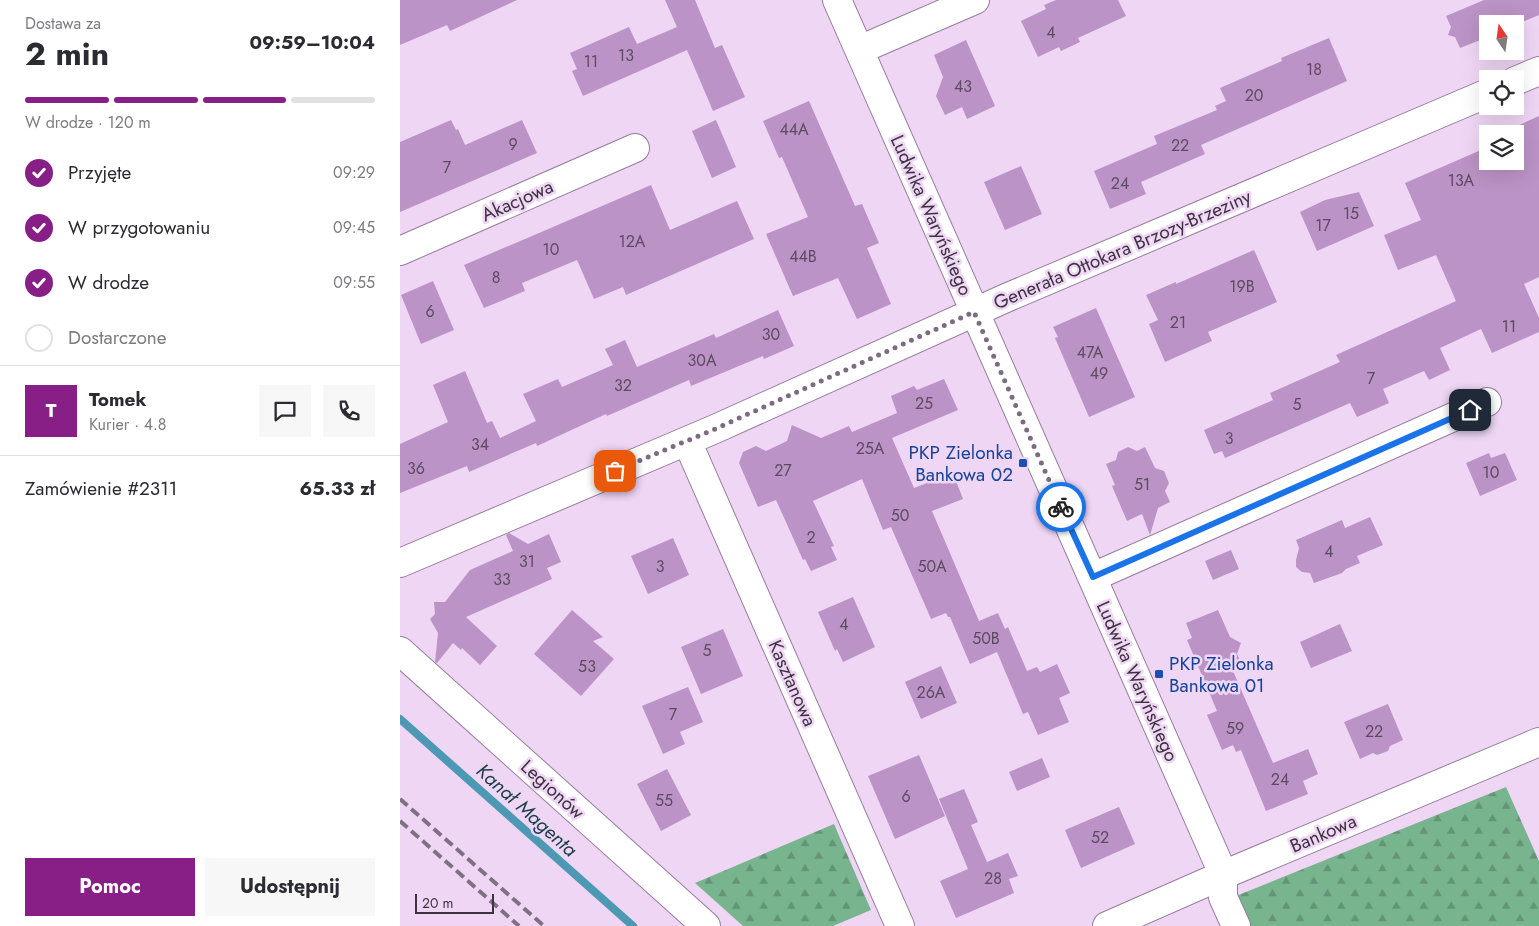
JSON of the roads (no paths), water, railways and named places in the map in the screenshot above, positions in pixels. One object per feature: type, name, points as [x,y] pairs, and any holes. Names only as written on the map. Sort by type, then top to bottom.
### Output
[{"type":"street","name":"Ludwika Waryńskiego","points":[[837,0],[1223,875],[1223,897],[1236,926]]},
{"type":"street","points":[[859,50],[975,0]]},
{"type":"street","points":[[1524,77],[1539,71]]},
{"type":"street","name":"Generała Ottokara Brzozy-Brzeziny","points":[[400,563],[687,441],[974,312],[1479,97]]},
{"type":"street","name":"Akacjowa","points":[[400,251],[635,148]]},
{"type":"street","points":[[1093,577],[1488,402]]},
{"type":"street","name":"Kasztanowa","points":[[687,441],[900,926]]},
{"type":"street","name":"Legionów","points":[[400,651],[706,926]]},
{"type":"street","name":"Bankowa","points":[[1107,926],[1539,742]]},
{"type":"waterway","name":"Kanał Magenta","points":[[400,719],[633,926]]},
{"type":"railway","points":[[400,799],[544,926]]},
{"type":"railway","points":[[400,821],[519,926]]},
{"type":"place","name":"PKP Zielonka Bankowa 02","points":[[1023,463]]},
{"type":"place","name":"PKP Zielonka Bankowa 01","points":[[1159,674]]}]
